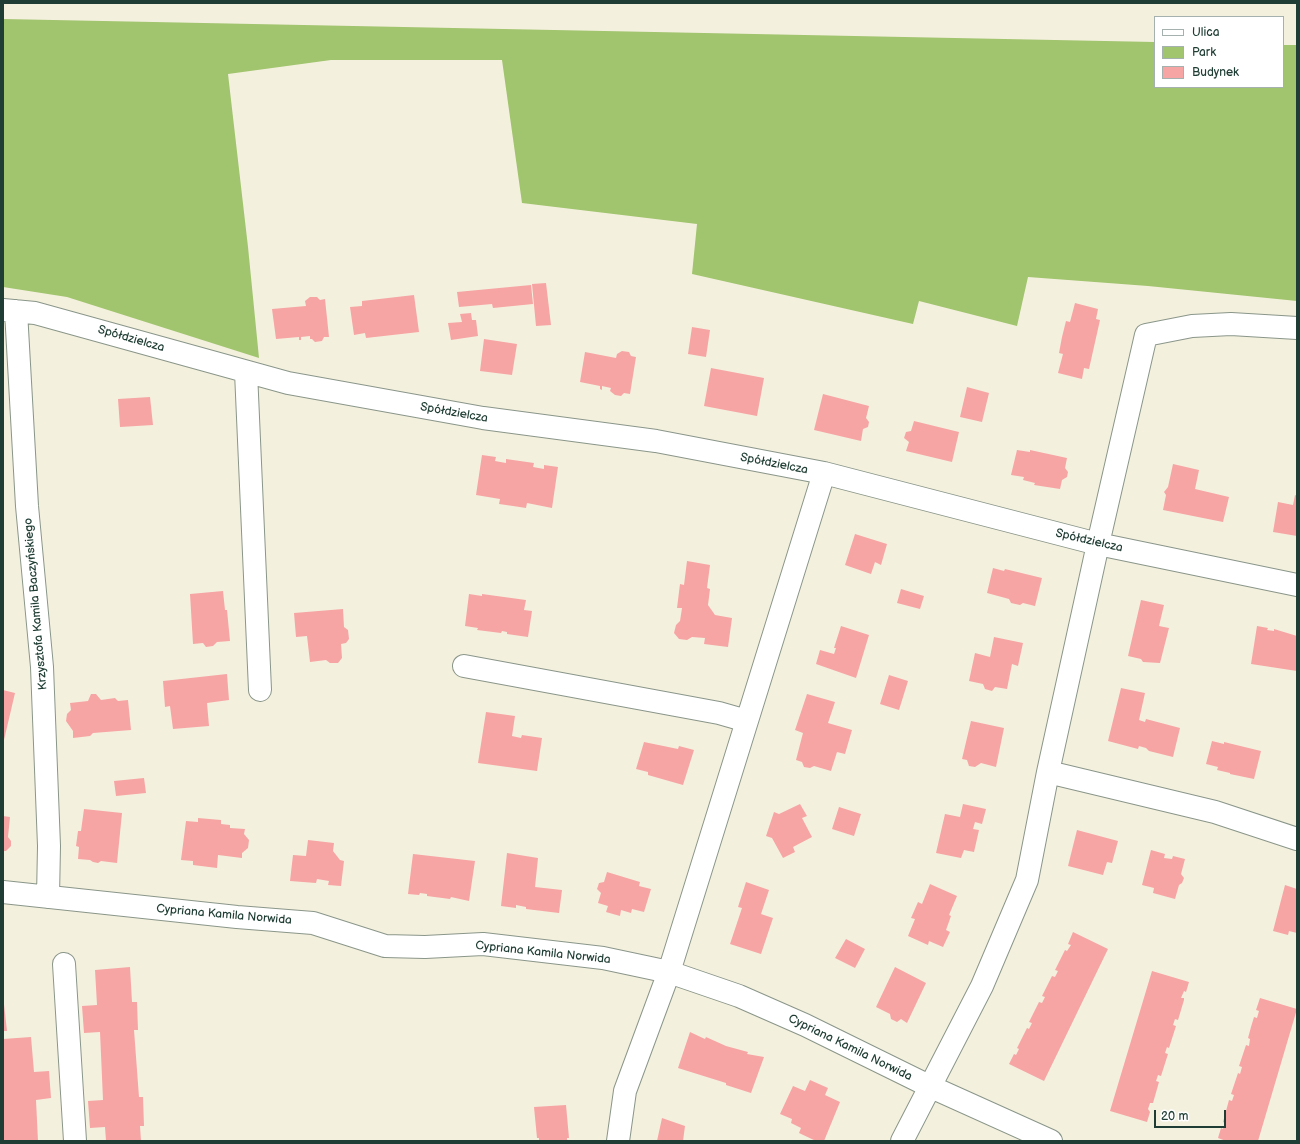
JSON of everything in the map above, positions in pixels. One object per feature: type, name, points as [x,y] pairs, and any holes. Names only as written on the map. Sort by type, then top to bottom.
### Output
[{"type":"street","name":"Spółdzielcza","points":[[9,311],[36,313],[288,383],[482,418],[656,441],[824,473],[1098,544],[1297,585]]},
{"type":"street","name":"Krzysztofa Kamila Baczyńskiego","points":[[9,311],[42,667],[49,846],[48,897]]},
{"type":"street","points":[[902,1141],[982,986],[1027,880],[1048,772],[1146,335],[1192,326],[1223,324],[1297,328]]},
{"type":"street","points":[[246,372],[260,690]]},
{"type":"street","points":[[618,1141],[625,1091],[669,972],[824,473]]},
{"type":"street","points":[[464,666],[719,713],[747,721]]},
{"type":"street","points":[[1048,772],[1215,812],[1297,839]]},
{"type":"street","name":"Cypriana Kamila Norwida","points":[[3,892],[237,917],[313,923],[385,946],[425,947],[483,944],[603,958],[669,972],[739,996],[805,1025],[930,1086],[1051,1141]]},
{"type":"street","points":[[64,964],[75,1141]]},
{"type":"green space","points":[[3,19],[1154,42],[1154,88],[1284,88],[1284,45],[1297,45],[1297,301],[1148,286],[1028,277],[1017,326],[919,301],[913,324],[692,274],[697,224],[522,203],[502,60],[331,60],[228,74],[259,358],[67,297],[3,287]]},
{"type":"building","points":[[546,283],[551,325],[536,326],[532,284]]},
{"type":"building","points":[[531,285],[533,304],[493,308],[492,304],[459,307],[457,292]]},
{"type":"building","points":[[414,295],[419,332],[366,338],[365,333],[354,335],[350,307],[362,306],[362,301]]},
{"type":"building","points":[[310,297],[317,297],[320,300],[325,299],[329,337],[324,337],[322,341],[315,342],[310,339],[310,336],[301,337],[301,340],[299,340],[299,337],[276,339],[272,309],[306,306],[305,301]]},
{"type":"building","points":[[1075,303],[1098,309],[1096,319],[1100,320],[1089,369],[1084,368],[1082,379],[1058,373],[1063,354],[1059,353],[1062,337],[1066,321],[1070,322]]},
{"type":"building","points":[[471,313],[472,320],[476,320],[478,336],[451,340],[448,323],[462,322],[460,314]]},
{"type":"building","points":[[692,327],[710,330],[706,357],[688,354]]},
{"type":"building","points":[[484,339],[517,344],[512,375],[480,371]]},
{"type":"building","points":[[622,351],[629,352],[631,356],[636,357],[630,394],[624,393],[621,396],[615,395],[610,391],[611,388],[602,386],[602,390],[600,389],[600,386],[580,382],[585,352],[616,358],[617,354]]},
{"type":"building","points":[[711,368],[764,378],[757,416],[704,406]]},
{"type":"building","points":[[967,387],[989,393],[982,422],[960,417]]},
{"type":"building","points":[[823,394],[869,406],[866,418],[869,422],[868,427],[863,429],[861,441],[814,430]]},
{"type":"building","points":[[150,397],[153,425],[120,427],[118,399]]},
{"type":"building","points":[[914,421],[959,432],[952,462],[906,451],[909,442],[904,438],[906,432],[911,431]]},
{"type":"building","points":[[1017,450],[1030,452],[1030,450],[1067,458],[1065,468],[1068,472],[1067,477],[1062,480],[1060,489],[1034,485],[1035,483],[1023,480],[1024,477],[1011,475]]},
{"type":"building","points":[[482,455],[496,457],[495,461],[506,463],[506,459],[534,463],[533,467],[544,469],[544,465],[558,467],[552,508],[527,503],[526,508],[499,504],[500,499],[476,495]]},
{"type":"building","points":[[1173,464],[1199,470],[1195,489],[1229,497],[1223,522],[1163,510],[1166,495],[1164,492],[1168,487]]},
{"type":"building","points":[[1295,495],[1297,496],[1297,536],[1273,532],[1278,502],[1293,505]]},
{"type":"building","points":[[855,534],[887,544],[881,565],[875,562],[871,574],[845,565]]},
{"type":"building","points":[[687,561],[710,565],[707,588],[710,589],[708,605],[715,615],[732,618],[728,647],[704,644],[705,638],[692,637],[687,640],[679,639],[674,633],[676,625],[680,621],[682,608],[677,608],[680,584],[684,585]]},
{"type":"building","points":[[993,568],[1004,571],[1005,569],[1042,578],[1035,606],[1023,603],[1020,605],[1011,603],[1009,599],[987,593]]},
{"type":"building","points":[[901,589],[924,596],[920,609],[897,603]]},
{"type":"building","points":[[223,591],[225,610],[227,610],[230,641],[217,642],[213,646],[206,647],[203,643],[193,644],[190,594]]},
{"type":"building","points":[[469,594],[482,596],[482,594],[526,600],[524,610],[532,611],[528,637],[507,634],[507,632],[502,631],[501,633],[477,630],[478,628],[465,626]]},
{"type":"building","points":[[1141,600],[1164,605],[1159,626],[1169,628],[1160,663],[1143,662],[1141,659],[1128,656]]},
{"type":"building","points":[[343,609],[344,627],[348,630],[349,639],[346,643],[341,644],[342,658],[338,663],[330,663],[326,660],[310,662],[307,636],[296,637],[294,613]]},
{"type":"building","points":[[841,626],[869,635],[856,678],[816,664],[820,650],[834,654],[836,648],[834,648]]},
{"type":"building","points":[[1257,626],[1268,628],[1267,630],[1274,631],[1274,629],[1297,636],[1297,671],[1251,664]]},
{"type":"building","points":[[994,637],[1023,643],[1018,666],[1012,664],[1007,689],[995,687],[992,691],[985,689],[983,684],[969,681],[975,653],[990,657]]},
{"type":"building","points":[[227,674],[229,700],[207,703],[209,726],[173,729],[170,706],[165,707],[163,681]]},
{"type":"building","points":[[889,675],[908,681],[899,710],[880,704]]},
{"type":"building","points":[[1121,688],[1145,693],[1139,720],[1145,722],[1146,719],[1180,728],[1173,757],[1149,751],[1146,748],[1139,746],[1138,749],[1108,741]]},
{"type":"building","points":[[3,690],[15,693],[4,740],[3,740]]},
{"type":"building","points":[[91,694],[96,694],[101,700],[115,698],[118,701],[128,700],[131,730],[93,733],[90,736],[73,738],[73,731],[66,721],[67,714],[71,710],[70,703],[88,701]]},
{"type":"building","points":[[807,694],[835,702],[828,723],[852,730],[845,754],[837,752],[831,771],[814,766],[810,768],[804,767],[802,762],[796,760],[803,733],[795,730]]},
{"type":"building","points":[[486,712],[515,716],[512,736],[521,738],[522,735],[542,738],[537,771],[478,763]]},
{"type":"building","points":[[971,721],[1004,728],[996,767],[981,763],[975,767],[969,766],[967,760],[962,759]]},
{"type":"building","points":[[1212,741],[1224,744],[1224,742],[1261,751],[1254,779],[1217,770],[1218,767],[1206,764]]},
{"type":"building","points":[[644,742],[678,749],[679,746],[694,750],[683,785],[648,775],[648,772],[636,769]]},
{"type":"building","points":[[144,778],[146,793],[116,796],[114,781]]},
{"type":"building","points":[[800,804],[807,816],[802,818],[812,837],[793,847],[795,852],[783,858],[772,838],[766,836],[774,812],[779,814]]},
{"type":"building","points":[[963,804],[986,809],[982,824],[975,822],[973,829],[979,830],[974,852],[964,850],[961,858],[936,853],[945,814],[960,817]]},
{"type":"building","points":[[839,807],[861,814],[854,836],[832,829]]},
{"type":"building","points":[[84,809],[122,813],[117,863],[101,861],[98,863],[90,860],[78,859],[79,847],[76,846],[78,831],[81,831]]},
{"type":"building","points":[[3,816],[10,817],[8,837],[11,841],[11,846],[6,851],[3,851]]},
{"type":"building","points":[[198,818],[221,820],[221,824],[230,825],[230,828],[245,829],[244,834],[249,840],[248,848],[242,853],[242,858],[218,855],[217,868],[193,865],[193,861],[181,860],[186,821],[198,822]]},
{"type":"building","points":[[1077,830],[1118,841],[1112,863],[1107,862],[1103,875],[1068,866]]},
{"type":"building","points":[[308,840],[334,843],[333,851],[340,860],[344,861],[341,886],[328,885],[329,881],[317,879],[316,883],[290,881],[293,855],[306,856]]},
{"type":"building","points":[[1151,850],[1165,854],[1164,858],[1172,859],[1173,856],[1185,859],[1181,874],[1184,878],[1182,883],[1179,885],[1175,899],[1153,893],[1154,888],[1142,885]]},
{"type":"building","points":[[507,853],[538,858],[535,887],[562,890],[559,913],[526,909],[526,907],[516,905],[516,908],[501,906]]},
{"type":"building","points":[[413,854],[475,861],[469,901],[451,897],[450,899],[427,896],[427,894],[420,893],[419,895],[408,894]]},
{"type":"building","points":[[607,872],[640,882],[639,886],[651,889],[644,912],[632,909],[631,913],[621,910],[620,916],[606,912],[608,906],[598,903],[601,893],[597,889],[599,883],[604,882]]},
{"type":"building","points":[[746,882],[769,890],[761,914],[773,918],[761,954],[730,944],[742,908],[738,907]]},
{"type":"building","points":[[930,884],[957,896],[949,915],[951,916],[946,930],[950,932],[943,947],[929,941],[928,945],[908,936],[915,919],[911,918],[918,902],[922,904]]},
{"type":"building","points":[[1285,885],[1297,889],[1297,933],[1289,931],[1288,935],[1273,931]]},
{"type":"building","points":[[1073,932],[1108,949],[1044,1081],[1009,1064],[1014,1054],[1016,1055],[1019,1049],[1017,1048],[1027,1028],[1029,1029],[1032,1023],[1029,1022],[1039,1002],[1042,1003],[1045,997],[1042,996],[1052,976],[1055,977],[1058,971],[1055,970],[1065,950],[1067,951],[1071,945],[1068,944]]},
{"type":"building","points":[[846,939],[865,949],[855,968],[835,958]]},
{"type":"building","points":[[130,967],[132,1002],[137,1002],[138,1030],[134,1030],[139,1097],[143,1097],[144,1126],[140,1126],[141,1141],[106,1141],[105,1127],[90,1128],[88,1101],[103,1100],[100,1032],[84,1033],[82,1006],[97,1005],[95,970]]},
{"type":"building","points":[[895,967],[926,983],[907,1023],[901,1019],[897,1022],[891,1019],[890,1014],[876,1007]]},
{"type":"building","points":[[1152,971],[1189,982],[1186,992],[1184,991],[1181,998],[1184,998],[1184,1000],[1178,1020],[1175,1019],[1173,1025],[1176,1026],[1169,1048],[1167,1047],[1165,1053],[1168,1054],[1161,1076],[1158,1075],[1156,1081],[1159,1082],[1153,1103],[1150,1103],[1148,1109],[1150,1112],[1147,1122],[1110,1111]]},
{"type":"building","points":[[3,995],[7,1031],[3,1031]]},
{"type":"building","points":[[1260,998],[1297,1009],[1258,1141],[1226,1141],[1218,1138],[1221,1128],[1223,1129],[1225,1123],[1223,1122],[1229,1100],[1232,1101],[1234,1095],[1231,1094],[1238,1073],[1240,1074],[1242,1067],[1239,1066],[1246,1045],[1249,1046],[1250,1039],[1248,1038],[1254,1017],[1257,1018],[1259,1011],[1256,1010]]},
{"type":"building","points":[[690,1032],[705,1039],[706,1037],[726,1046],[748,1052],[747,1054],[764,1057],[751,1093],[726,1085],[726,1083],[678,1068]]},
{"type":"building","points":[[31,1037],[34,1072],[49,1071],[51,1098],[36,1100],[38,1141],[4,1141],[3,1039]]},
{"type":"building","points":[[810,1080],[828,1088],[825,1095],[840,1102],[824,1141],[816,1141],[799,1133],[801,1128],[791,1123],[792,1119],[780,1114],[793,1086],[805,1091]]},
{"type":"building","points":[[566,1105],[569,1138],[567,1138],[567,1141],[539,1141],[539,1138],[537,1138],[534,1107]]},
{"type":"building","points":[[662,1118],[685,1126],[683,1141],[657,1141]]}]
